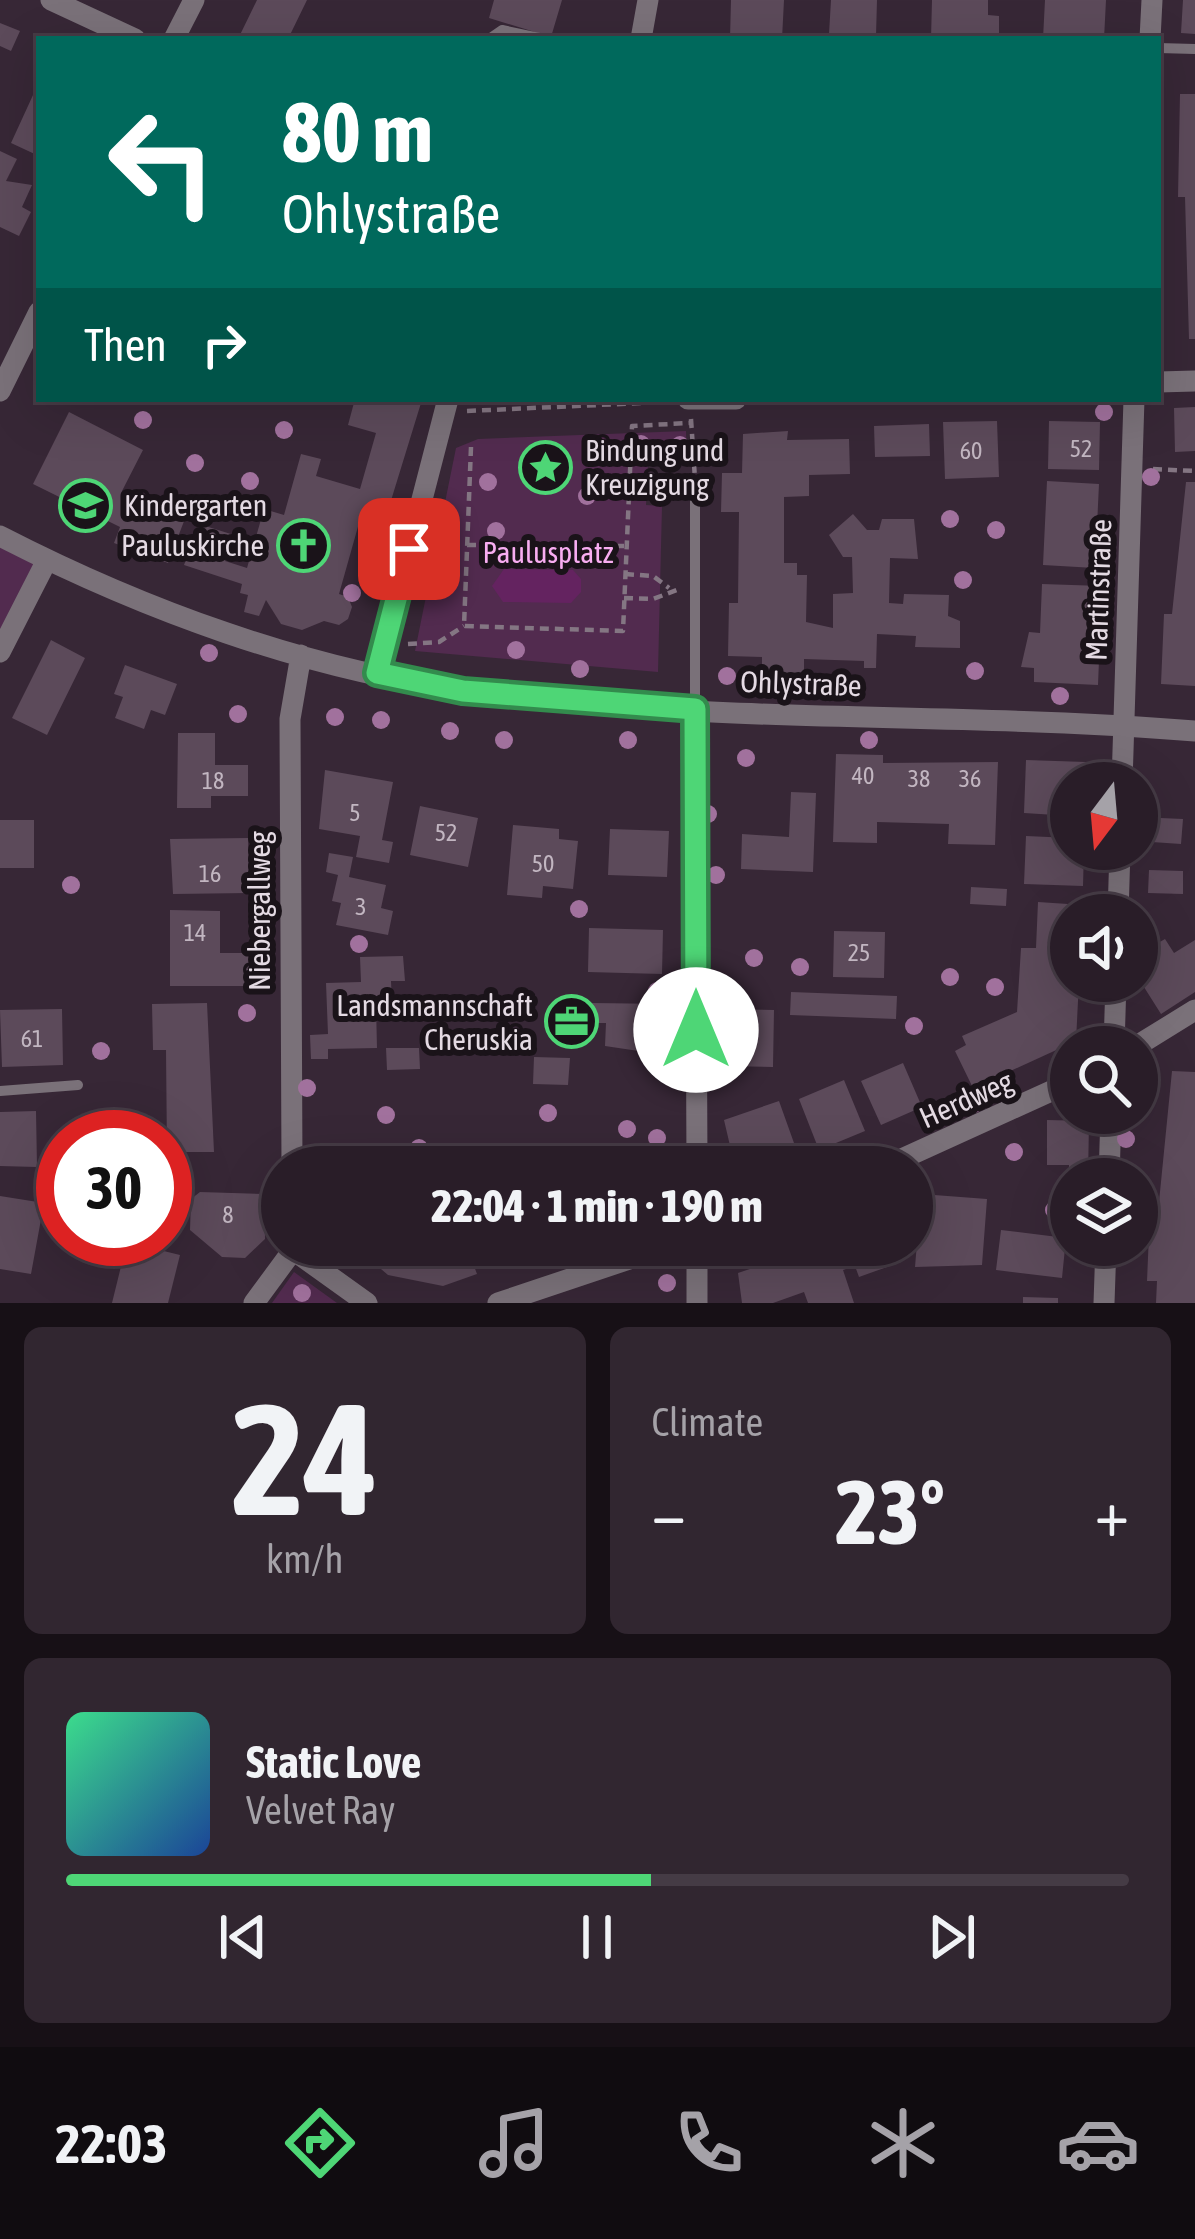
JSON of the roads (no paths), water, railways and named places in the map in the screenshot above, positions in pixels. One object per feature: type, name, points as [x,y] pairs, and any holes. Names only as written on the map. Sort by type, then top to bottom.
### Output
[{"type":"street","points":[[51,0],[129,36]]},
{"type":"street","points":[[176,36],[194,0]]},
{"type":"street","points":[[642,36],[648,0]]},
{"type":"street","points":[[1150,36],[1152,0]]},
{"type":"street","points":[[0,391],[36,318]]},
{"type":"street","points":[[1161,382],[1195,381]]},
{"type":"street","points":[[689,408],[720,402]]},
{"type":"street","name":"Martinstraße","points":[[1123,762],[1134,402]]},
{"type":"street","points":[[377,673],[447,405]]},
{"type":"street","name":"Ohlystraße","points":[[0,536],[132,597],[301,655],[486,693],[695,709],[1195,731]]},
{"type":"street","points":[[0,652],[47,560]]},
{"type":"street","name":"Niebergallweg","points":[[292,1146],[290,719],[301,655]]},
{"type":"street","points":[[695,709],[697,1146]]},
{"type":"street","points":[[1158,1033],[1195,1010]]},
{"type":"street","name":"Herdweg","points":[[930,1146],[1050,1092]]},
{"type":"street","points":[[254,1303],[280,1266]]},
{"type":"street","points":[[317,1266],[367,1303]]},
{"type":"street","points":[[498,1303],[608,1266]]},
{"type":"street","points":[[697,1266],[698,1303]]},
{"type":"street","points":[[1104,1303],[1105,1266]]},
{"type":"lane","points":[[493,36],[502,30],[530,36]]},
{"type":"lane","points":[[1161,48],[1195,49]]},
{"type":"lane","points":[[695,497],[695,709]]},
{"type":"lane","points":[[0,1091],[78,1085]]},
{"type":"place","name":"Bindung und Kreuzigung","points":[[546,467]]},
{"type":"place","name":"Kindergarten","points":[[85,505]]},
{"type":"place","name":"Pauluskirche","points":[[303,545]]},
{"type":"place","name":"Landsmannschaft Cheruskia","points":[[572,1022]]},
{"type":"park label","name":"Paulusplatz","points":[[548,552]]}]
